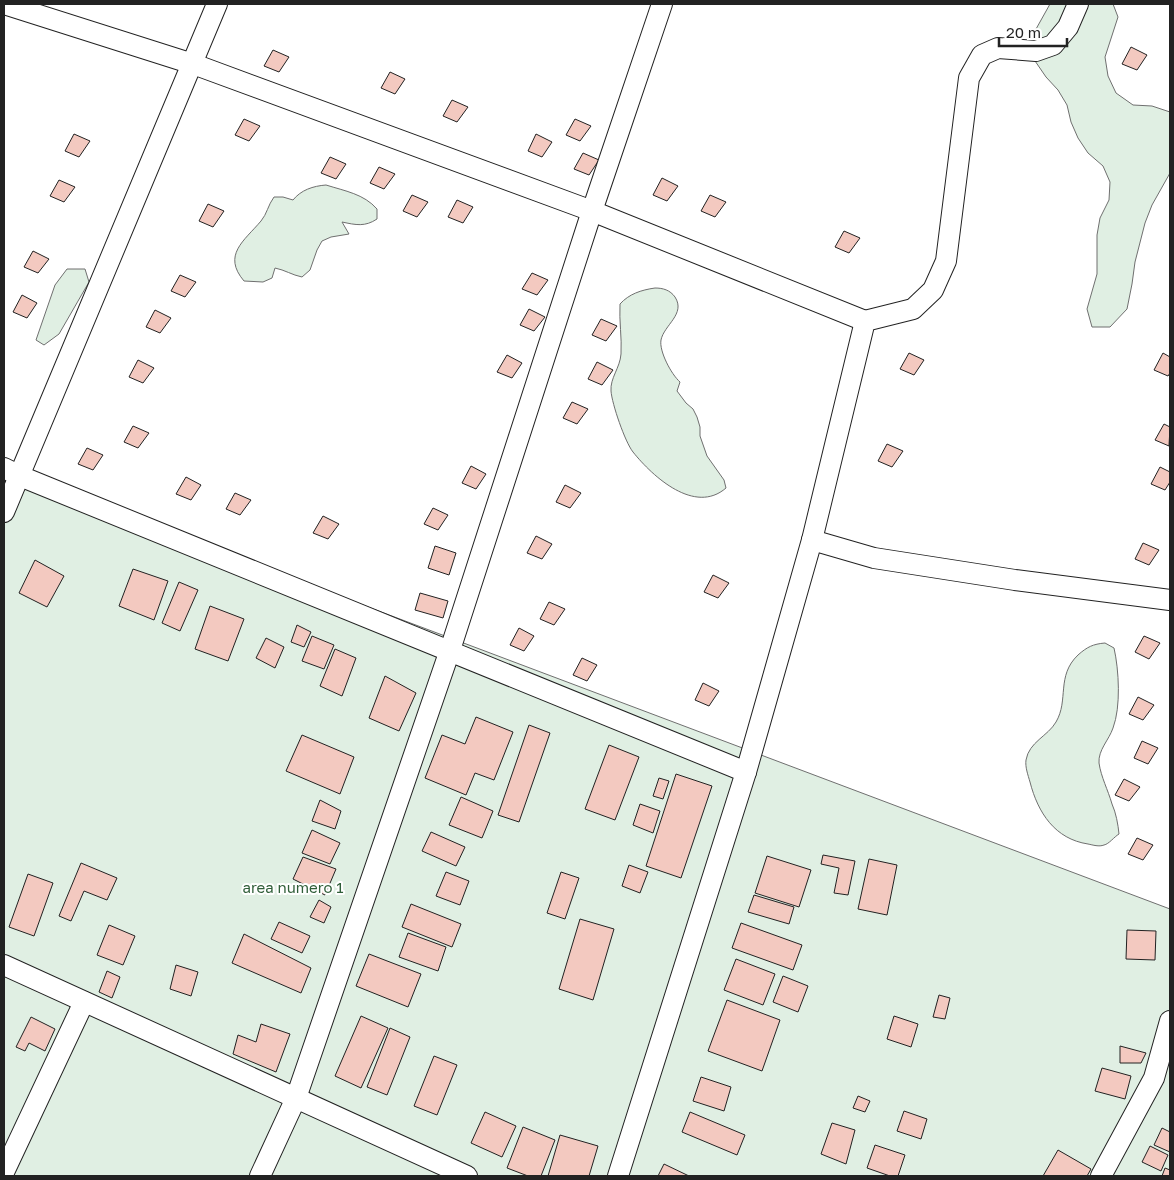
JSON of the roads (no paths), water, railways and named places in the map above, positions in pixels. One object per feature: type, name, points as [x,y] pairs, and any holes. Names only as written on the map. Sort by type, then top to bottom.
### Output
[{"type":"street","points":[[4,4],[192,64],[592,211],[865,321],[913,309],[933,290],[946,261],[969,78],[982,55],[998,48],[1036,51],[1053,46],[1068,27],[1078,4]]},
{"type":"street","points":[[4,512],[12,472],[217,4]]},
{"type":"street","points":[[260,1176],[296,1098],[450,650],[592,211],[662,4]]},
{"type":"street","points":[[618,1176],[746,772],[812,540],[865,321]]},
{"type":"street","points":[[12,472],[746,772]]},
{"type":"street","points":[[812,540],[874,558],[1014,580],[1170,600]]},
{"type":"street","points":[[4,965],[467,1176]]},
{"type":"street","points":[[4,1172],[84,1002]]},
{"type":"street","points":[[1101,1176],[1154,1078],[1170,1021]]},
{"type":"park label","name":"area numero 1","points":[[293,888]]}]
